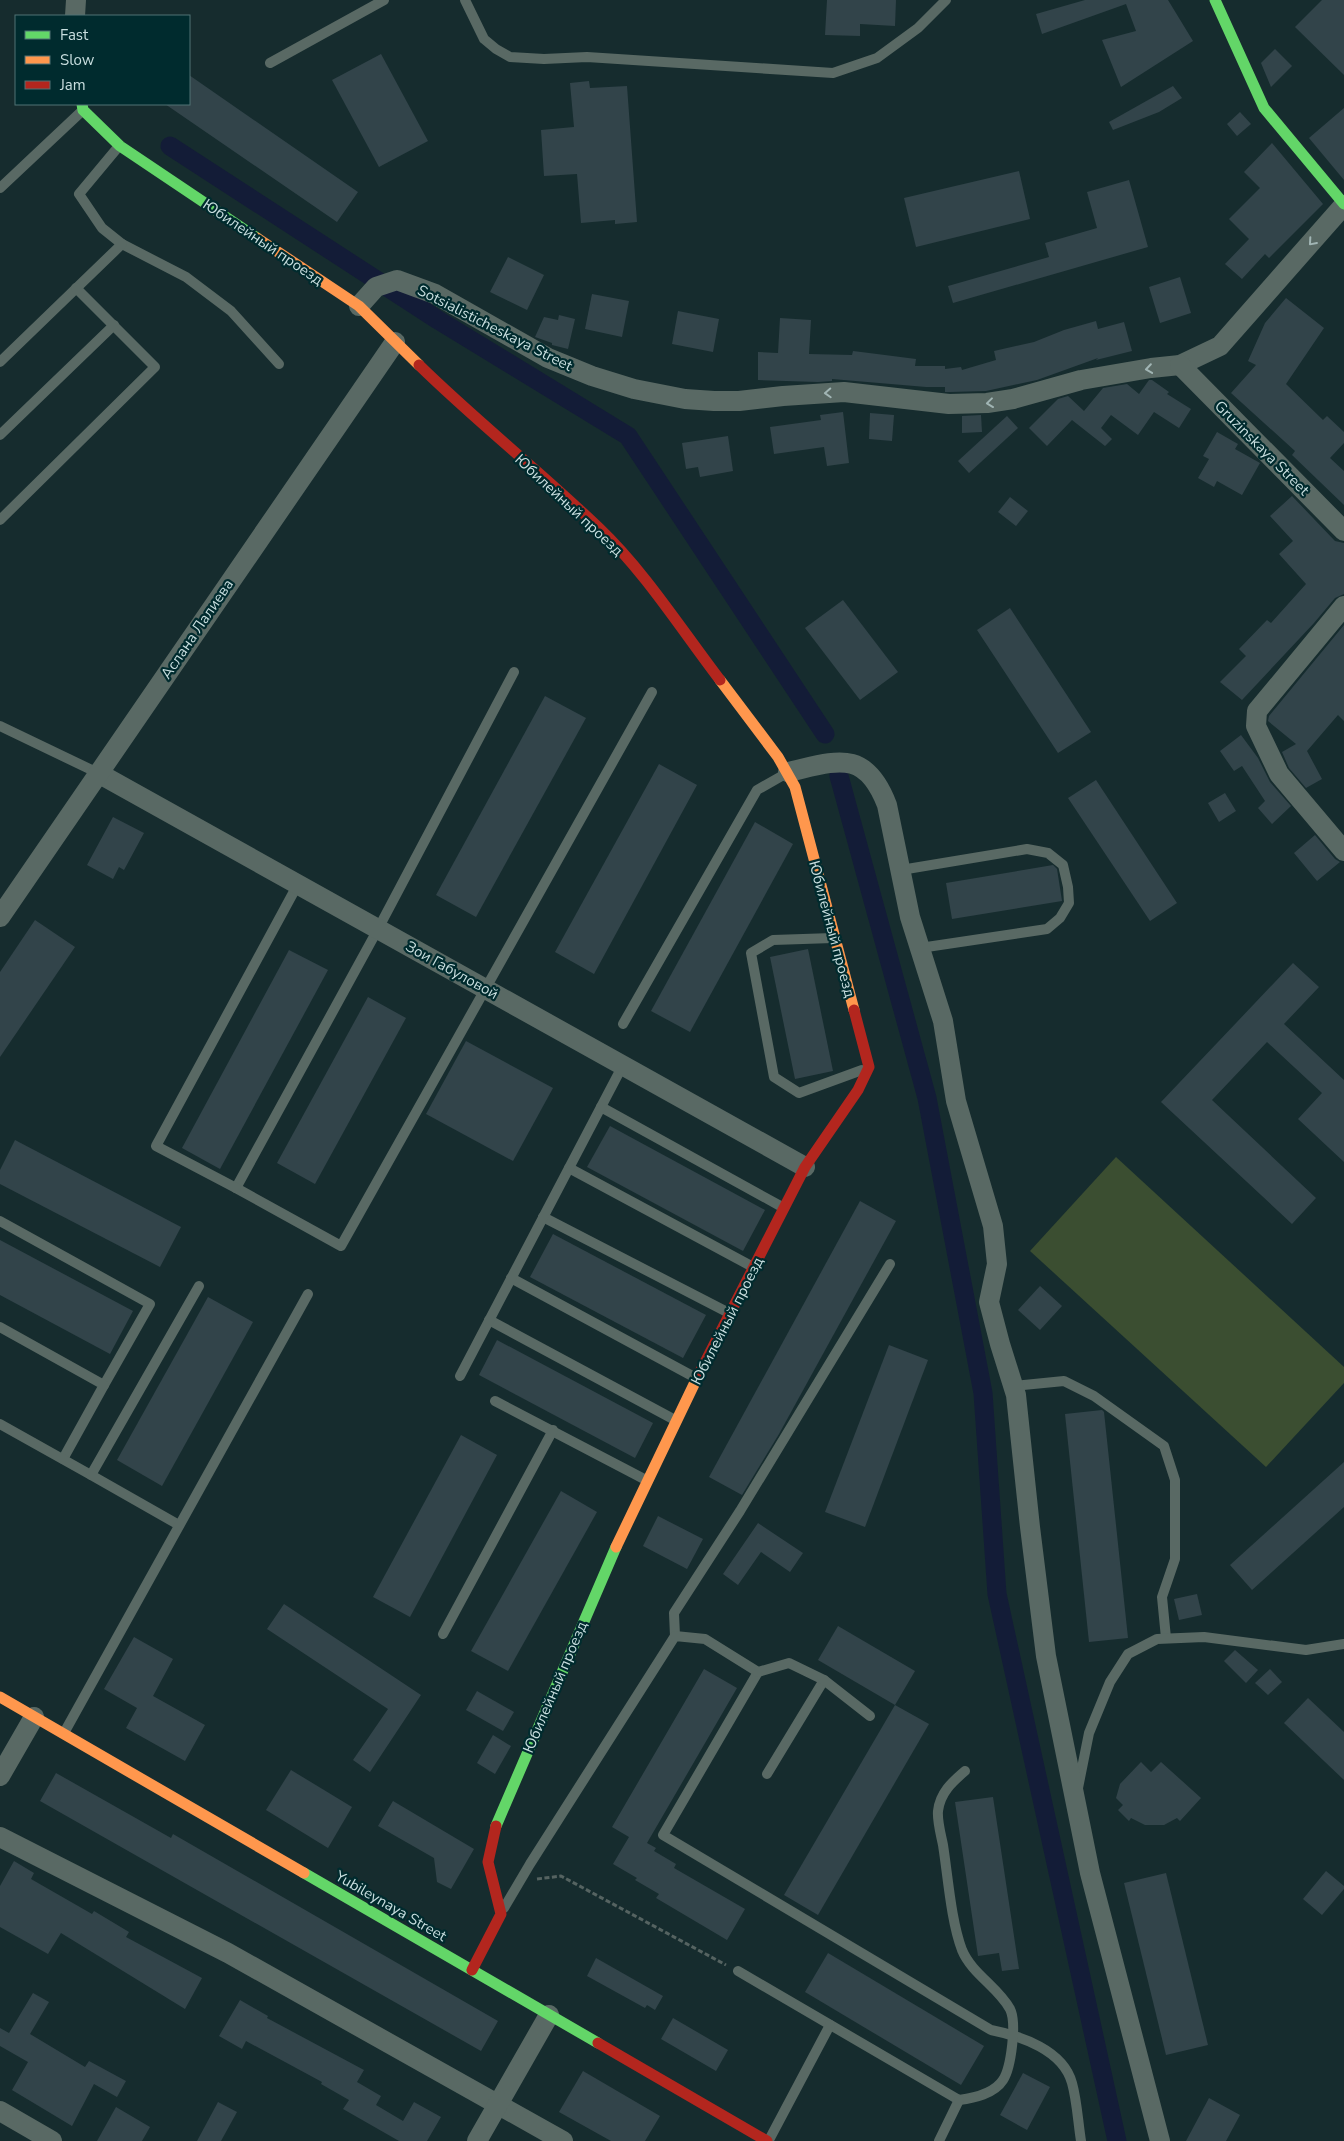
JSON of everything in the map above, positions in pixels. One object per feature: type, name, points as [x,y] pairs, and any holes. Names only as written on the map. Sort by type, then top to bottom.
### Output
[{"type":"street","points":[[75,15],[76,0]]},
{"type":"street","points":[[1215,0],[1264,108],[1344,204]]},
{"type":"street","name":"Юбилейный проезд","points":[[82,107],[120,146],[359,306],[456,402],[600,529],[637,570],[788,772],[795,786],[834,938],[870,1067],[858,1090],[805,1167],[676,1420],[607,1566],[493,1833],[488,1862],[501,1914]]},
{"type":"street","name":"Sotsialisticheskaya Street","points":[[359,306],[376,287],[397,280],[435,294],[548,358],[592,376],[634,389],[685,398],[738,401],[844,392],[949,404],[987,404],[1013,399],[1081,380],[1180,365],[1220,346],[1344,204]]},
{"type":"street","name":"Аслана Лалиева","points":[[0,917],[395,342]]},
{"type":"street","name":"Gruzinskaya Street","points":[[1180,365],[1344,530]]},
{"type":"street","points":[[1344,606],[1257,711],[1256,726],[1279,774],[1344,851]]},
{"type":"street","points":[[788,772],[835,762],[848,762],[862,767],[872,776],[881,789],[887,805],[910,917],[943,1021],[956,1101],[993,1226],[997,1264],[989,1302],[1016,1395],[1046,1656],[1090,1873],[1160,2141]]},
{"type":"street","name":"Зои Габуловой","points":[[98,773],[805,1167]]},
{"type":"street","name":"Yubileynaya Street","points":[[0,1697],[768,2141]]},
{"type":"street","points":[[0,1776],[34,1717]]},
{"type":"street","points":[[0,1837],[228,1953],[563,2141]]},
{"type":"street","points":[[472,1970],[501,1914]]},
{"type":"street","points":[[477,2141],[549,2015]]},
{"type":"street","points":[[0,2111],[52,2141]]},
{"type":"lane","points":[[270,63],[384,0]]},
{"type":"lane","points":[[465,0],[484,39],[496,50],[510,57],[544,59],[587,58],[833,73],[877,58],[918,28],[946,0]]},
{"type":"lane","points":[[0,188],[82,107]]},
{"type":"lane","points":[[120,146],[79,194],[102,228],[122,244],[186,277],[231,311],[279,364]]},
{"type":"lane","points":[[0,362],[122,244]]},
{"type":"lane","points":[[0,520],[155,367],[76,288]]},
{"type":"lane","points":[[0,435],[114,325]]},
{"type":"lane","points":[[236,1188],[378,929],[514,672]]},
{"type":"lane","points":[[298,884],[156,1146],[341,1246],[652,692]]},
{"type":"lane","points":[[0,726],[98,773]]},
{"type":"lane","points":[[623,1024],[757,790],[788,772]]},
{"type":"lane","points":[[901,870],[1027,849],[1048,853],[1063,865],[1068,887],[1069,903],[1060,918],[1047,929],[920,948]]},
{"type":"lane","points":[[834,938],[773,940],[751,953],[774,1077],[800,1093],[870,1067]]},
{"type":"lane","points":[[460,1376],[623,1065]]},
{"type":"lane","points":[[601,1107],[784,1208]]},
{"type":"lane","points":[[568,1168],[754,1268]]},
{"type":"lane","points":[[543,1216],[730,1314]]},
{"type":"lane","points":[[0,1221],[150,1304],[63,1459]]},
{"type":"lane","points":[[501,1914],[675,1636],[674,1613],[746,1503],[890,1264]]},
{"type":"lane","points":[[511,1278],[697,1378]]},
{"type":"lane","points":[[91,1475],[199,1286]]},
{"type":"lane","points":[[63,1734],[308,1294]]},
{"type":"lane","points":[[489,1320],[676,1420]]},
{"type":"lane","points":[[0,1327],[104,1385]]},
{"type":"lane","points":[[1013,1386],[1064,1381],[1094,1396],[1164,1446],[1175,1480],[1175,1559],[1162,1597],[1166,1638]]},
{"type":"lane","points":[[495,1401],[647,1480]]},
{"type":"lane","points":[[0,1424],[179,1525]]},
{"type":"lane","points":[[443,1634],[553,1430]]},
{"type":"lane","points":[[675,1636],[705,1639],[758,1672]]},
{"type":"lane","points":[[1076,1802],[1089,1733],[1110,1682],[1128,1654],[1157,1639],[1166,1638],[1204,1637],[1306,1650],[1344,1644]]},
{"type":"lane","points":[[870,1716],[824,1680],[790,1663],[758,1672],[663,1835],[991,2030],[1013,2034],[1056,2056],[1072,2081],[1081,2141]]},
{"type":"lane","points":[[767,1774],[824,1680]]},
{"type":"lane","points":[[738,1971],[959,2100],[983,2096],[1003,2081],[1010,2057],[1013,2034],[1011,2011],[1000,1996],[980,1976],[963,1951],[951,1903],[938,1811],[946,1787],[964,1771]]},
{"type":"lane","points":[[768,2141],[830,2025]]},
{"type":"lane","points":[[939,2141],[959,2100]]},
{"type":"path","points":[[520,1881],[561,1876],[738,1971]]},
{"type":"green space","points":[[1116,1157],[1344,1367],[1344,1383],[1266,1467],[1030,1251]]},
{"type":"building","points":[[827,0],[896,0],[895,26],[860,24],[860,36],[825,35]]},
{"type":"building","points":[[1085,0],[1168,0],[1193,41],[1121,87],[1102,40],[1136,31],[1126,4],[1042,34],[1036,14]]},
{"type":"building","points":[[1322,0],[1344,0],[1344,75],[1295,27]]},
{"type":"building","points":[[1275,49],[1292,66],[1271,87],[1261,63]]},
{"type":"building","points":[[381,54],[428,141],[379,167],[332,80]]},
{"type":"building","points":[[190,76],[358,192],[337,222],[166,105],[190,105]]},
{"type":"building","points":[[589,81],[590,88],[627,86],[637,222],[615,224],[615,220],[581,223],[577,174],[544,176],[541,130],[574,127],[570,83]]},
{"type":"building","points":[[1173,86],[1182,98],[1159,112],[1113,130],[1109,122]]},
{"type":"building","points":[[1344,108],[1344,180],[1309,138]]},
{"type":"building","points":[[1240,112],[1251,124],[1237,136],[1227,124]]},
{"type":"building","points":[[1272,143],[1323,204],[1269,258],[1265,254],[1242,279],[1225,264],[1249,239],[1229,219],[1260,188],[1244,172]]},
{"type":"building","points":[[1019,171],[1030,219],[916,247],[904,198]]},
{"type":"building","points":[[1129,180],[1148,247],[953,303],[948,286],[1049,257],[1045,243],[1097,228],[1087,192]]},
{"type":"building","points":[[508,257],[544,275],[527,310],[490,292]]},
{"type":"building","points":[[1180,277],[1191,313],[1160,323],[1149,287]]},
{"type":"building","points":[[592,294],[629,301],[622,337],[585,329]]},
{"type":"building","points":[[1286,298],[1324,328],[1286,384],[1323,420],[1327,416],[1344,432],[1344,443],[1330,458],[1344,471],[1344,505],[1292,455],[1295,451],[1231,393],[1256,365],[1248,361],[1265,323]]},
{"type":"building","points":[[678,311],[719,319],[713,352],[672,344]]},
{"type":"building","points":[[559,315],[575,319],[568,349],[552,345],[552,343],[535,337],[544,317],[558,320]]},
{"type":"building","points":[[780,318],[811,320],[809,354],[852,355],[853,351],[916,359],[915,366],[945,366],[945,369],[961,367],[962,370],[996,360],[994,351],[1034,342],[1064,330],[1096,321],[1098,329],[1124,322],[1132,351],[1096,360],[1098,358],[1037,380],[986,391],[945,392],[945,387],[832,379],[832,381],[818,382],[758,380],[758,352],[778,353]]},
{"type":"building","points":[[1149,380],[1152,380],[1169,392],[1167,394],[1191,409],[1179,428],[1154,412],[1138,435],[1111,415],[1101,428],[1112,439],[1105,446],[1072,420],[1047,446],[1029,428],[1058,399],[1068,396],[1084,411],[1103,388],[1127,384],[1139,394]]},
{"type":"building","points":[[843,412],[849,463],[827,466],[824,447],[774,454],[770,427],[821,420],[820,415]]},
{"type":"building","points":[[870,413],[894,415],[892,441],[869,439]]},
{"type":"building","points":[[981,415],[982,432],[962,433],[962,416]]},
{"type":"building","points":[[1007,416],[1018,428],[969,473],[958,461]]},
{"type":"building","points":[[1217,432],[1238,444],[1235,449],[1260,463],[1242,495],[1217,481],[1214,487],[1198,478],[1209,459],[1203,456]]},
{"type":"building","points":[[728,436],[733,471],[700,477],[698,467],[686,469],[682,443]]},
{"type":"building","points":[[1292,496],[1335,541],[1344,543],[1344,594],[1335,598],[1242,700],[1220,682],[1246,656],[1239,649],[1267,620],[1271,623],[1306,584],[1279,554],[1293,541],[1270,516]]},
{"type":"building","points":[[1010,497],[1028,511],[1016,526],[998,512]]},
{"type":"building","points":[[843,600],[898,672],[860,700],[805,628]]},
{"type":"building","points":[[1010,608],[1091,732],[1058,753],[977,630]]},
{"type":"building","points":[[1344,625],[1344,721],[1338,715],[1307,751],[1322,779],[1306,788],[1289,768],[1282,752],[1296,744],[1268,721],[1269,716]]},
{"type":"building","points":[[545,696],[586,718],[476,917],[436,895]]},
{"type":"building","points":[[1241,735],[1258,758],[1270,782],[1291,806],[1272,824],[1258,808],[1265,801],[1242,766],[1234,771],[1220,751]]},
{"type":"building","points":[[659,764],[697,785],[594,974],[555,952]]},
{"type":"building","points":[[1096,780],[1177,903],[1150,921],[1068,798]]},
{"type":"building","points":[[1225,793],[1236,811],[1219,822],[1208,803]]},
{"type":"building","points":[[113,817],[144,833],[124,870],[119,867],[113,879],[87,865]]},
{"type":"building","points":[[755,822],[793,844],[690,1032],[651,1011]]},
{"type":"building","points":[[1315,835],[1335,859],[1340,862],[1317,881],[1294,853]]},
{"type":"building","points":[[1053,865],[1057,869],[1062,901],[952,919],[946,883]]},
{"type":"building","points":[[35,920],[75,947],[0,1057],[0,972]]},
{"type":"building","points":[[808,949],[833,1071],[795,1079],[770,957]]},
{"type":"building","points":[[289,950],[328,970],[220,1169],[182,1148]]},
{"type":"building","points":[[1293,963],[1319,987],[1284,1024],[1344,1080],[1344,1162],[1298,1119],[1322,1093],[1267,1042],[1212,1100],[1316,1198],[1292,1224],[1161,1102]]},
{"type":"building","points":[[368,997],[406,1018],[315,1184],[277,1163]]},
{"type":"building","points":[[466,1041],[553,1088],[513,1161],[426,1114]]},
{"type":"building","points":[[610,1126],[765,1210],[743,1251],[587,1167]]},
{"type":"building","points":[[15,1140],[181,1227],[160,1267],[0,1184],[0,1170]]},
{"type":"building","points":[[860,1201],[896,1221],[779,1434],[742,1495],[709,1477]]},
{"type":"building","points":[[553,1234],[706,1315],[683,1358],[530,1277]]},
{"type":"building","points":[[0,1240],[133,1311],[110,1354],[0,1295]]},
{"type":"building","points":[[1040,1286],[1062,1306],[1040,1330],[1018,1310]]},
{"type":"building","points":[[208,1297],[253,1322],[162,1486],[117,1460]]},
{"type":"building","points":[[497,1340],[653,1423],[635,1458],[479,1375]]},
{"type":"building","points":[[889,1345],[928,1360],[865,1527],[825,1512]]},
{"type":"building","points":[[1102,1410],[1104,1412],[1128,1638],[1089,1642],[1065,1414]]},
{"type":"building","points":[[461,1435],[497,1455],[410,1617],[373,1597]]},
{"type":"building","points":[[1344,1462],[1344,1507],[1252,1590],[1230,1565]]},
{"type":"building","points":[[561,1491],[597,1512],[508,1671],[471,1651]]},
{"type":"building","points":[[658,1516],[703,1539],[687,1569],[643,1546]]},
{"type":"building","points":[[758,1523],[803,1553],[790,1572],[761,1552],[738,1585],[723,1574]]},
{"type":"building","points":[[1197,1594],[1202,1615],[1179,1620],[1174,1599]]},
{"type":"building","points":[[284,1604],[421,1695],[370,1772],[353,1760],[388,1709],[267,1629]]},
{"type":"building","points":[[838,1626],[915,1671],[895,1705],[818,1660]]},
{"type":"building","points":[[134,1637],[173,1659],[153,1696],[205,1725],[185,1761],[126,1728],[137,1708],[104,1689]]},
{"type":"building","points":[[1235,1650],[1258,1670],[1246,1683],[1224,1661]]},
{"type":"building","points":[[704,1669],[737,1688],[647,1843],[656,1848],[654,1851],[676,1864],[674,1868],[745,1909],[727,1940],[656,1898],[659,1894],[613,1864],[629,1837],[612,1827]]},
{"type":"building","points":[[1270,1669],[1282,1682],[1268,1695],[1255,1683]]},
{"type":"building","points":[[477,1691],[514,1712],[503,1731],[466,1710]]},
{"type":"building","points":[[1308,1698],[1344,1732],[1344,1780],[1284,1723]]},
{"type":"building","points":[[895,1705],[929,1724],[818,1915],[784,1895]]},
{"type":"building","points":[[493,1735],[511,1746],[495,1774],[477,1763]]},
{"type":"building","points":[[1141,1762],[1151,1772],[1161,1762],[1201,1798],[1180,1821],[1177,1818],[1164,1825],[1145,1825],[1131,1818],[1129,1821],[1118,1810],[1123,1805],[1116,1798],[1120,1784]]},
{"type":"building","points":[[291,1770],[352,1807],[328,1848],[266,1810]]},
{"type":"building","points":[[56,1773],[171,1838],[173,1834],[498,2021],[481,2051],[40,1801]]},
{"type":"building","points":[[993,1797],[1019,1969],[1002,1971],[999,1953],[978,1956],[955,1802]]},
{"type":"building","points":[[393,1801],[474,1849],[451,1889],[437,1882],[434,1858],[378,1826]]},
{"type":"building","points":[[14,1861],[34,1873],[31,1879],[92,1914],[94,1911],[129,1932],[126,1937],[202,1978],[185,2009],[61,1933],[48,1954],[0,1927],[0,1886]]},
{"type":"building","points":[[1326,1871],[1344,1886],[1344,1889],[1322,1915],[1303,1899]]},
{"type":"building","points":[[1166,1873],[1208,2045],[1166,2055],[1124,1883]]},
{"type":"building","points":[[828,1953],[984,2046],[961,2085],[805,1992]]},
{"type":"building","points":[[596,1958],[663,1996],[655,2010],[647,2005],[645,2008],[587,1976]]},
{"type":"building","points":[[33,1993],[49,2002],[30,2034],[85,2067],[89,2061],[126,2081],[117,2097],[94,2084],[72,2126],[12,2090],[28,2062],[0,2046],[0,2028],[9,2033]]},
{"type":"building","points":[[240,2000],[268,2016],[267,2018],[364,2070],[357,2082],[381,2096],[376,2105],[403,2121],[414,2102],[441,2117],[427,2141],[399,2141],[343,2109],[349,2100],[321,2084],[322,2082],[246,2041],[242,2049],[219,2036]]},
{"type":"building","points":[[673,2018],[728,2050],[716,2071],[661,2039]]},
{"type":"building","points":[[583,2071],[660,2116],[645,2141],[611,2141],[559,2112]]},
{"type":"building","points":[[1023,2073],[1050,2087],[1027,2130],[1000,2115]]},
{"type":"building","points":[[1209,2098],[1240,2115],[1226,2141],[1186,2141]]},
{"type":"building","points":[[218,2102],[237,2112],[221,2141],[197,2141]]},
{"type":"building","points":[[116,2107],[150,2127],[142,2141],[97,2141]]},
{"type":"waterway","points":[[170,146],[438,320],[628,436],[825,734]]},
{"type":"waterway","points":[[839,776],[927,1098],[983,1393],[997,1594],[1117,2141]]},
{"type":"traffic: fast","points":[[1215,0],[1264,108],[1344,204]]},
{"type":"traffic: fast","points":[[82,105],[83,110],[120,146],[257,238]]},
{"type":"traffic: fast","points":[[496,1826],[616,1547]]},
{"type":"traffic: fast","points":[[304,1873],[598,2043]]},
{"type":"traffic: slow","points":[[257,238],[359,306],[419,365]]},
{"type":"traffic: slow","points":[[720,680],[778,757],[795,787],[854,1010]]},
{"type":"traffic: slow","points":[[616,1547],[698,1376]]},
{"type":"traffic: slow","points":[[0,1697],[304,1873]]},
{"type":"traffic: jam","points":[[419,365],[463,407],[577,507],[616,545],[662,601],[720,680]]},
{"type":"traffic: jam","points":[[698,1376],[805,1167],[858,1090],[869,1067],[854,1010]]},
{"type":"traffic: jam","points":[[472,1970],[501,1914],[488,1862],[496,1826]]},
{"type":"traffic: jam","points":[[598,2043],[767,2141]]}]
